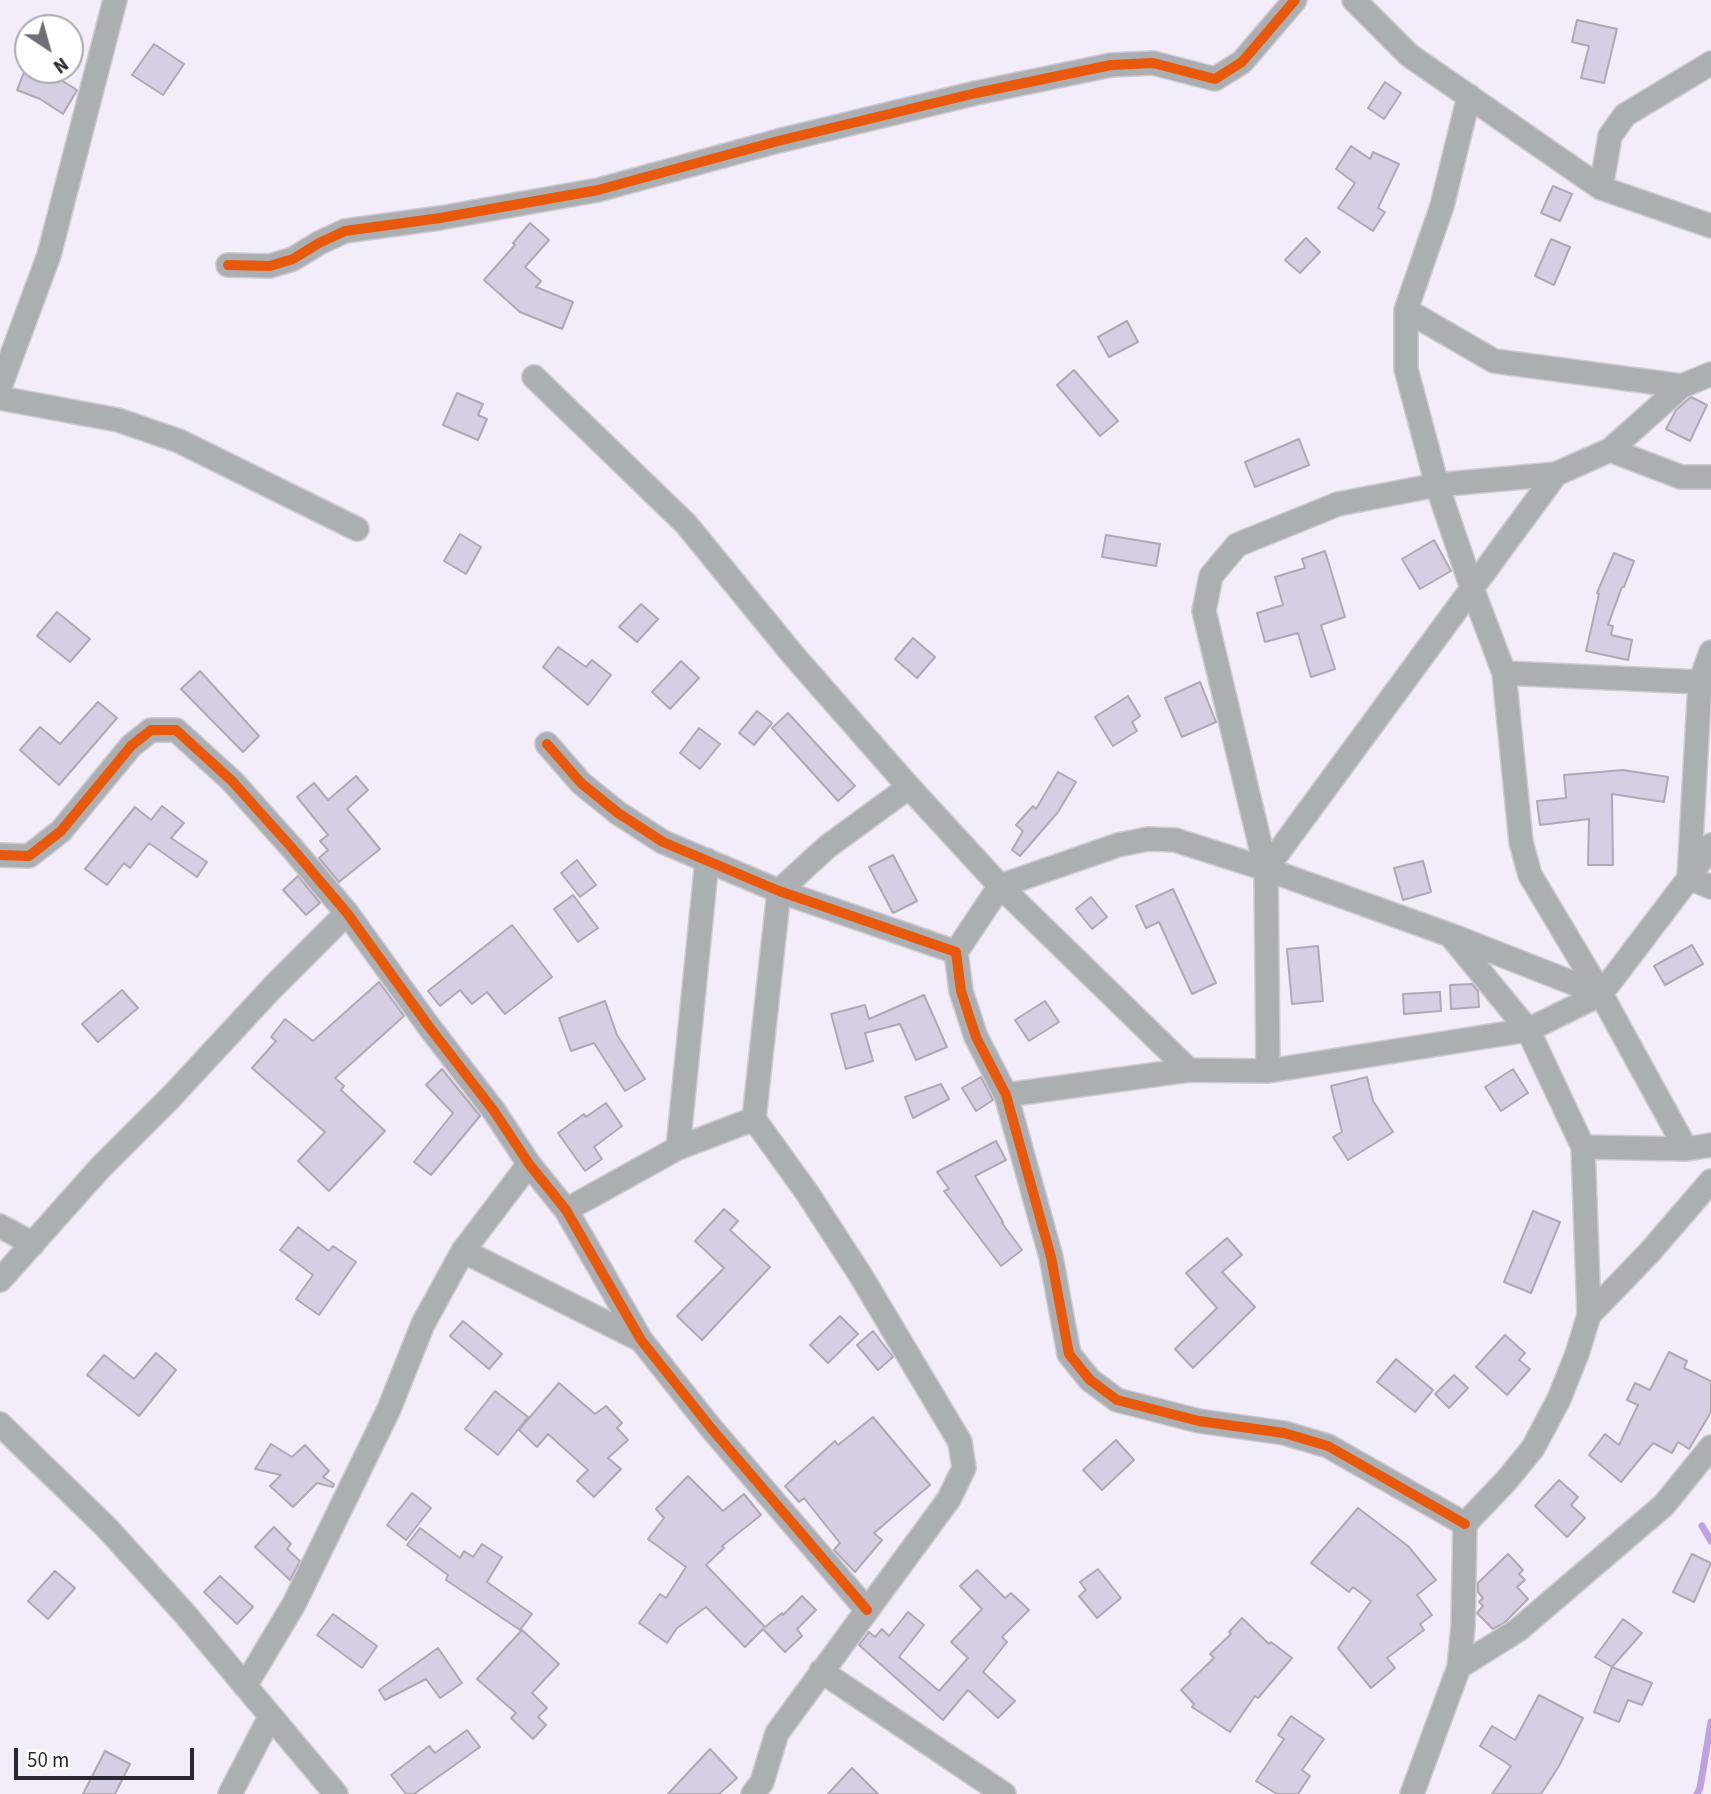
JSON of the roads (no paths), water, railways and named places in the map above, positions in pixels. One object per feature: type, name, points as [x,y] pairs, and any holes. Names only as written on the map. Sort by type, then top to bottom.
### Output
[{"type":"street","points":[[0,387],[49,255],[115,0]]},
{"type":"street","points":[[228,265],[270,266],[293,259],[345,231],[440,218],[598,190],[778,141],[976,93],[1111,65],[1153,63],[1215,79],[1241,62],[1295,0]]},
{"type":"street","points":[[1354,0],[1409,55],[1601,188],[1711,226]]},
{"type":"street","points":[[1601,188],[1610,135],[1625,116],[1711,63]]},
{"type":"street","points":[[1469,96],[1442,206],[1406,310],[1406,369],[1437,485],[1504,673],[1521,842],[1530,875],[1601,994],[1686,1149]]},
{"type":"street","points":[[1406,310],[1494,361],[1682,386]]},
{"type":"street","points":[[1268,1071],[1266,869],[1204,611],[1211,576],[1237,545],[1338,504],[1437,485],[1556,474],[1610,450],[1682,386],[1711,374]]},
{"type":"street","points":[[534,377],[686,524],[794,656],[1000,886],[1189,1070]]},
{"type":"street","points":[[0,398],[118,420],[179,441],[357,529]]},
{"type":"street","points":[[1610,450],[1681,477],[1711,477]]},
{"type":"street","points":[[1266,869],[1556,474]]},
{"type":"street","points":[[1689,878],[1700,682],[1711,652]]},
{"type":"street","points":[[1504,673],[1700,682]]},
{"type":"street","points":[[0,855],[29,856],[61,831],[131,746],[151,730],[176,730],[232,781],[347,913],[494,1111],[528,1164],[566,1210],[641,1340],[711,1428],[867,1610]]},
{"type":"street","points":[[547,744],[581,783],[618,813],[663,842],[779,891],[956,952]]},
{"type":"street","points":[[753,1794],[762,1782],[777,1733],[949,1499],[964,1468],[960,1442],[861,1276],[808,1194],[754,1119],[779,891],[827,847],[909,787]]},
{"type":"street","points":[[1465,1524],[1328,1446],[1284,1433],[1199,1421],[1117,1401],[1090,1380],[1069,1354],[1051,1257],[1006,1095],[976,1037],[961,991],[956,952],[1000,886],[1118,845],[1148,839],[1175,840],[1266,869],[1450,935],[1601,994]]},
{"type":"street","points":[[1006,1095],[1189,1070],[1268,1071],[1528,1030],[1601,994],[1711,845]]},
{"type":"street","points":[[678,1148],[707,860]]},
{"type":"street","points":[[1689,878],[1711,887]]},
{"type":"street","points":[[0,1280],[100,1168],[171,1097],[272,987],[347,913]]},
{"type":"street","points":[[1412,1794],[1459,1667],[1463,1627],[1465,1524],[1533,1448],[1559,1399],[1589,1315],[1583,1147],[1528,1030],[1450,935]]},
{"type":"street","points":[[566,1210],[678,1148],[754,1119]]},
{"type":"street","points":[[1583,1147],[1686,1149],[1711,1145]]},
{"type":"street","points":[[245,1686],[294,1604],[388,1409],[423,1324],[463,1251],[528,1164]]},
{"type":"street","points":[[1589,1315],[1649,1253],[1711,1181]]},
{"type":"street","points":[[0,1226],[33,1244]]},
{"type":"street","points":[[463,1251],[641,1340]]},
{"type":"street","points":[[0,1425],[107,1528],[185,1614],[337,1794]]},
{"type":"street","points":[[1459,1667],[1518,1630],[1664,1505],[1711,1447]]},
{"type":"street","points":[[821,1671],[1004,1794]]},
{"type":"street","points":[[230,1794],[270,1717]]},
{"type":"waterway","points":[[1702,1526],[1711,1541]]},
{"type":"waterway","points":[[1697,1794],[1711,1722]]}]
